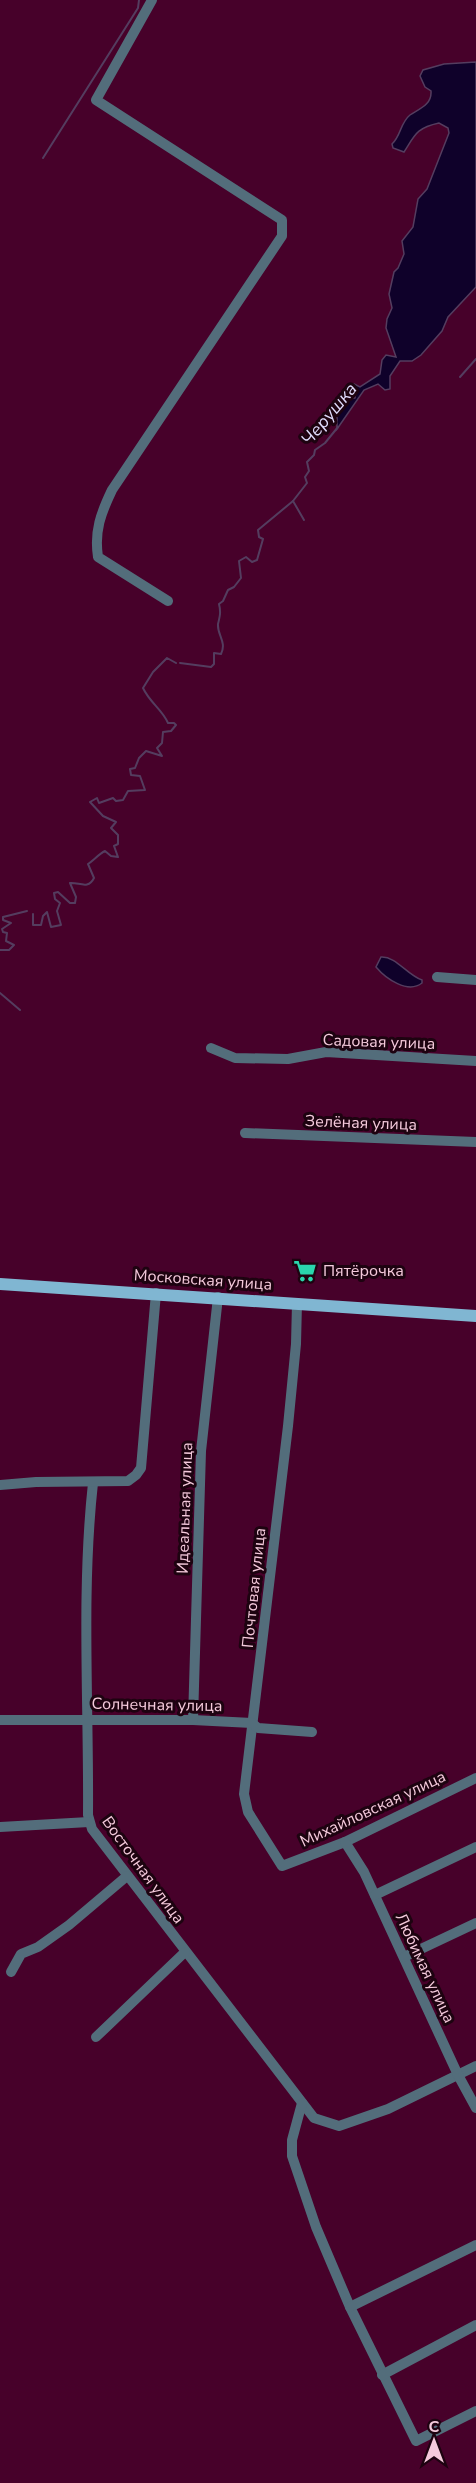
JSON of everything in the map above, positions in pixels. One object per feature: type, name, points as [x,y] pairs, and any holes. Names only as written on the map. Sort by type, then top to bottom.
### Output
[{"type":"main road","name":"Московская улица","points":[[0,1284],[476,1316]]},
{"type":"street","points":[[152,0],[96,100],[282,220],[282,236],[112,490],[99,518],[96,543],[98,557],[168,601]]},
{"type":"street","points":[[437,976],[476,980]]},
{"type":"street","name":"Садовая улица","points":[[211,1047],[235,1058],[288,1059],[326,1052],[476,1061]]},
{"type":"street","name":"Зелёная улица","points":[[245,1133],[476,1142]]},
{"type":"street","points":[[0,1485],[36,1482],[128,1481],[136,1475],[141,1468],[156,1293]]},
{"type":"street","name":"Идеальная улица","points":[[193,1720],[201,1451],[218,1297]]},
{"type":"street","name":"Почтовая улица","points":[[282,1866],[248,1812],[244,1794],[288,1426],[296,1344],[297,1303]]},
{"type":"street","name":"Восточная улица","points":[[93,1483],[88,1528],[89,1822],[92,1828],[314,2118],[339,2126],[388,2109],[458,2075]]},
{"type":"street","name":"Солнечная улица","points":[[0,1720],[193,1720],[252,1723],[258,1728],[312,1732]]},
{"type":"street","name":"Михайловская улица","points":[[282,1866],[345,1842],[476,1778]]},
{"type":"street","points":[[0,1827],[89,1822]]},
{"type":"street","name":"Любимая улица","points":[[345,1842],[364,1872],[458,2075],[476,2108]]},
{"type":"street","points":[[375,1895],[476,1847]]},
{"type":"street","points":[[11,1972],[21,1954],[38,1947],[69,1925],[127,1876]]},
{"type":"street","points":[[404,1958],[476,1923]]},
{"type":"street","points":[[96,2037],[185,1952]]},
{"type":"street","points":[[458,2075],[476,2066]]},
{"type":"street","points":[[302,2103],[292,2140],[292,2156],[316,2227],[350,2307],[416,2441],[476,2411]]},
{"type":"street","points":[[350,2307],[476,2245]]},
{"type":"street","points":[[382,2375],[476,2325]]},
{"type":"shaded area","points":[[476,62],[476,287],[448,317],[442,331],[421,355],[412,361],[400,361],[390,376],[390,389],[385,390],[378,384],[364,390],[337,429],[337,413],[332,405],[355,398],[356,392],[350,388],[354,384],[360,387],[380,374],[382,360],[386,355],[396,357],[386,328],[392,308],[389,294],[394,272],[404,254],[402,241],[413,227],[418,199],[427,189],[449,133],[448,128],[439,123],[425,127],[417,133],[404,152],[393,148],[392,144],[407,118],[424,106],[431,96],[431,91],[425,87],[420,76],[423,70],[444,64]]},
{"type":"shaded area","points":[[381,957],[392,959],[422,980],[422,983],[410,987],[391,980],[376,967]]},
{"type":"waterway","points":[[43,158],[138,8],[139,0]]},
{"type":"waterway","points":[[460,377],[476,359]]},
{"type":"waterway","name":"Черушка","points":[[180,663],[211,667],[214,664],[214,653],[221,654],[223,646],[218,628],[219,604],[228,590],[234,587],[241,578],[239,561],[246,557],[252,562],[257,560],[263,539],[259,537],[258,530],[293,501],[307,483],[305,477],[309,471],[307,462],[314,455],[315,450],[325,443],[338,427]]},
{"type":"waterway","points":[[293,501],[304,520]]},
{"type":"waterway","name":"Черушка","points":[[33,914],[33,925],[41,925],[43,916],[47,912],[51,927],[61,925],[57,911],[60,903],[55,899],[54,893],[58,892],[70,903],[75,903],[76,897],[70,883],[86,885],[92,882],[94,878],[88,864],[105,851],[111,856],[118,857],[114,846],[118,844],[118,835],[111,828],[116,822],[103,816],[90,802],[97,798],[99,803],[113,798],[116,801],[123,800],[128,791],[145,790],[140,776],[131,775],[130,769],[135,768],[139,758],[146,751],[162,756],[157,748],[162,743],[163,732],[171,731],[176,725],[168,723],[143,688],[153,672],[167,658],[176,663]]},
{"type":"waterway","name":"Черушка","points":[[0,950],[9,950],[14,945],[6,941],[7,933],[2,929],[11,923],[3,920],[3,917],[27,911]]},
{"type":"waterway","points":[[0,993],[20,1010]]},
{"type":"place","name":"Пятёрочка","points":[[305,1271]]}]
